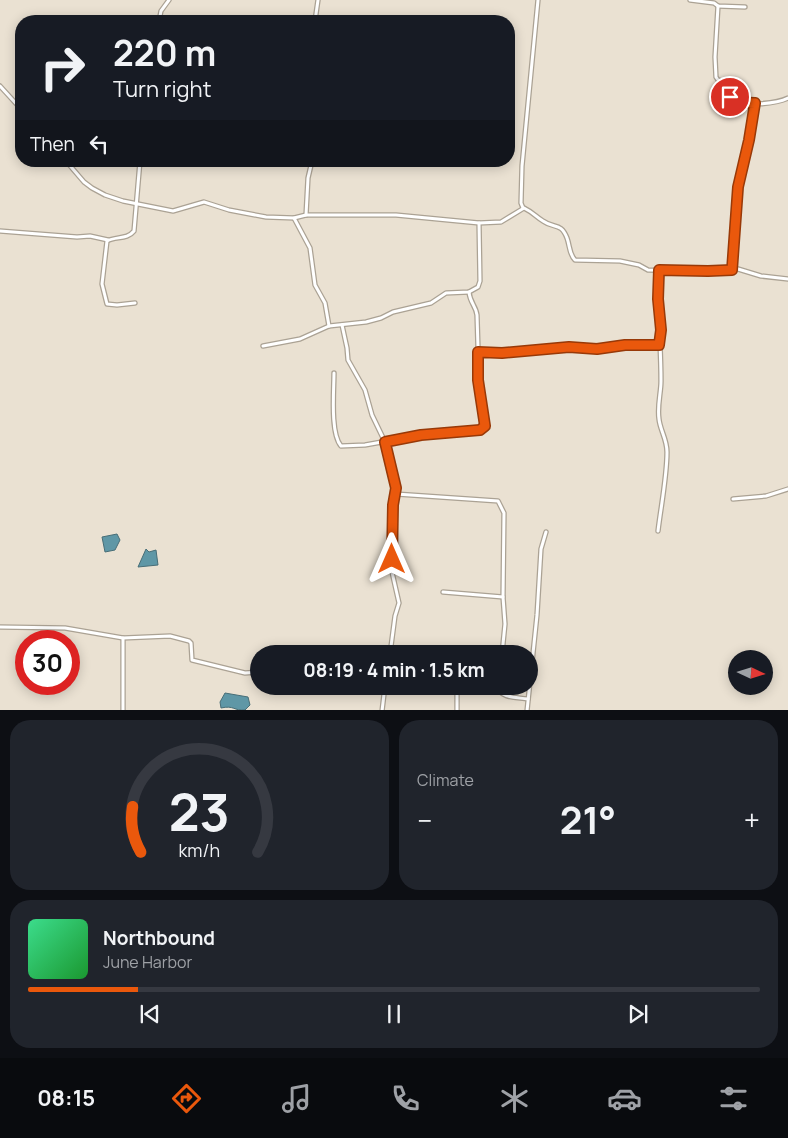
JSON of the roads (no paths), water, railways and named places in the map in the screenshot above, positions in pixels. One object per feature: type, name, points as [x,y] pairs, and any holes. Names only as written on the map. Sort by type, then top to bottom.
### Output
[{"type":"street","points":[[161,15],[168,0]]},
{"type":"street","points":[[316,15],[318,0]]},
{"type":"street","points":[[538,0],[522,166],[521,203],[524,208],[534,213],[543,221],[562,228],[567,238],[571,256],[575,260],[620,261],[639,265],[648,270],[743,270],[760,276],[788,279]]},
{"type":"street","points":[[690,0],[714,3],[718,6],[745,7]]},
{"type":"street","points":[[718,6],[716,77],[718,80],[728,84],[732,102],[755,103],[779,101],[788,98]]},
{"type":"street","points":[[0,86],[15,102]]},
{"type":"street","points":[[732,270],[738,187],[755,103]]},
{"type":"street","points":[[71,167],[84,182],[105,195],[122,201],[173,211],[204,202],[228,210],[266,217],[396,215],[501,222],[524,208]]},
{"type":"street","points":[[0,232],[77,237],[90,236],[108,240],[131,235],[134,231],[140,167]]},
{"type":"street","points":[[306,215],[308,178],[311,167]]},
{"type":"street","points":[[294,218],[310,248],[315,285],[325,303],[329,326]]},
{"type":"street","points":[[263,346],[300,339],[329,326],[366,322],[382,318],[393,312],[431,303],[446,294],[469,292],[478,287],[480,281],[479,222]]},
{"type":"street","points":[[108,240],[102,284],[105,301],[108,304],[117,305],[135,303]]},
{"type":"street","points":[[658,531],[667,453],[666,439],[659,419],[661,381],[659,345],[661,330],[658,299],[659,270]]},
{"type":"street","points":[[334,373],[335,422],[338,442],[341,446],[365,445],[421,435],[480,430],[485,426],[478,380],[476,309],[470,302],[469,292]]},
{"type":"street","points":[[342,325],[348,360],[365,390],[372,415],[385,442],[396,488],[393,505],[392,572],[399,603],[395,616],[391,645]]},
{"type":"street","points":[[478,352],[502,353],[569,347],[597,349],[625,345],[659,345]]},
{"type":"street","points":[[733,498],[766,496],[788,489]]},
{"type":"street","points":[[396,494],[498,501],[504,513],[502,597],[505,624],[503,645]]},
{"type":"street","points":[[527,710],[538,615],[541,549],[546,532]]},
{"type":"street","points":[[443,592],[502,597]]},
{"type":"street","points":[[0,627],[65,628],[123,638],[170,636],[189,640],[191,643],[192,660],[250,673]]},
{"type":"street","points":[[123,638],[123,710]]},
{"type":"street","points":[[382,710],[384,695]]},
{"type":"street","points":[[457,695],[457,710]]},
{"type":"street","points":[[502,695],[528,699]]},
{"type":"water","points":[[117,534],[120,540],[115,550],[105,552],[102,537]]},
{"type":"water","points":[[146,549],[149,552],[156,550],[158,565],[138,567]]},
{"type":"water","points":[[225,693],[248,697],[250,705],[245,710],[229,707],[221,708],[220,702]]}]
